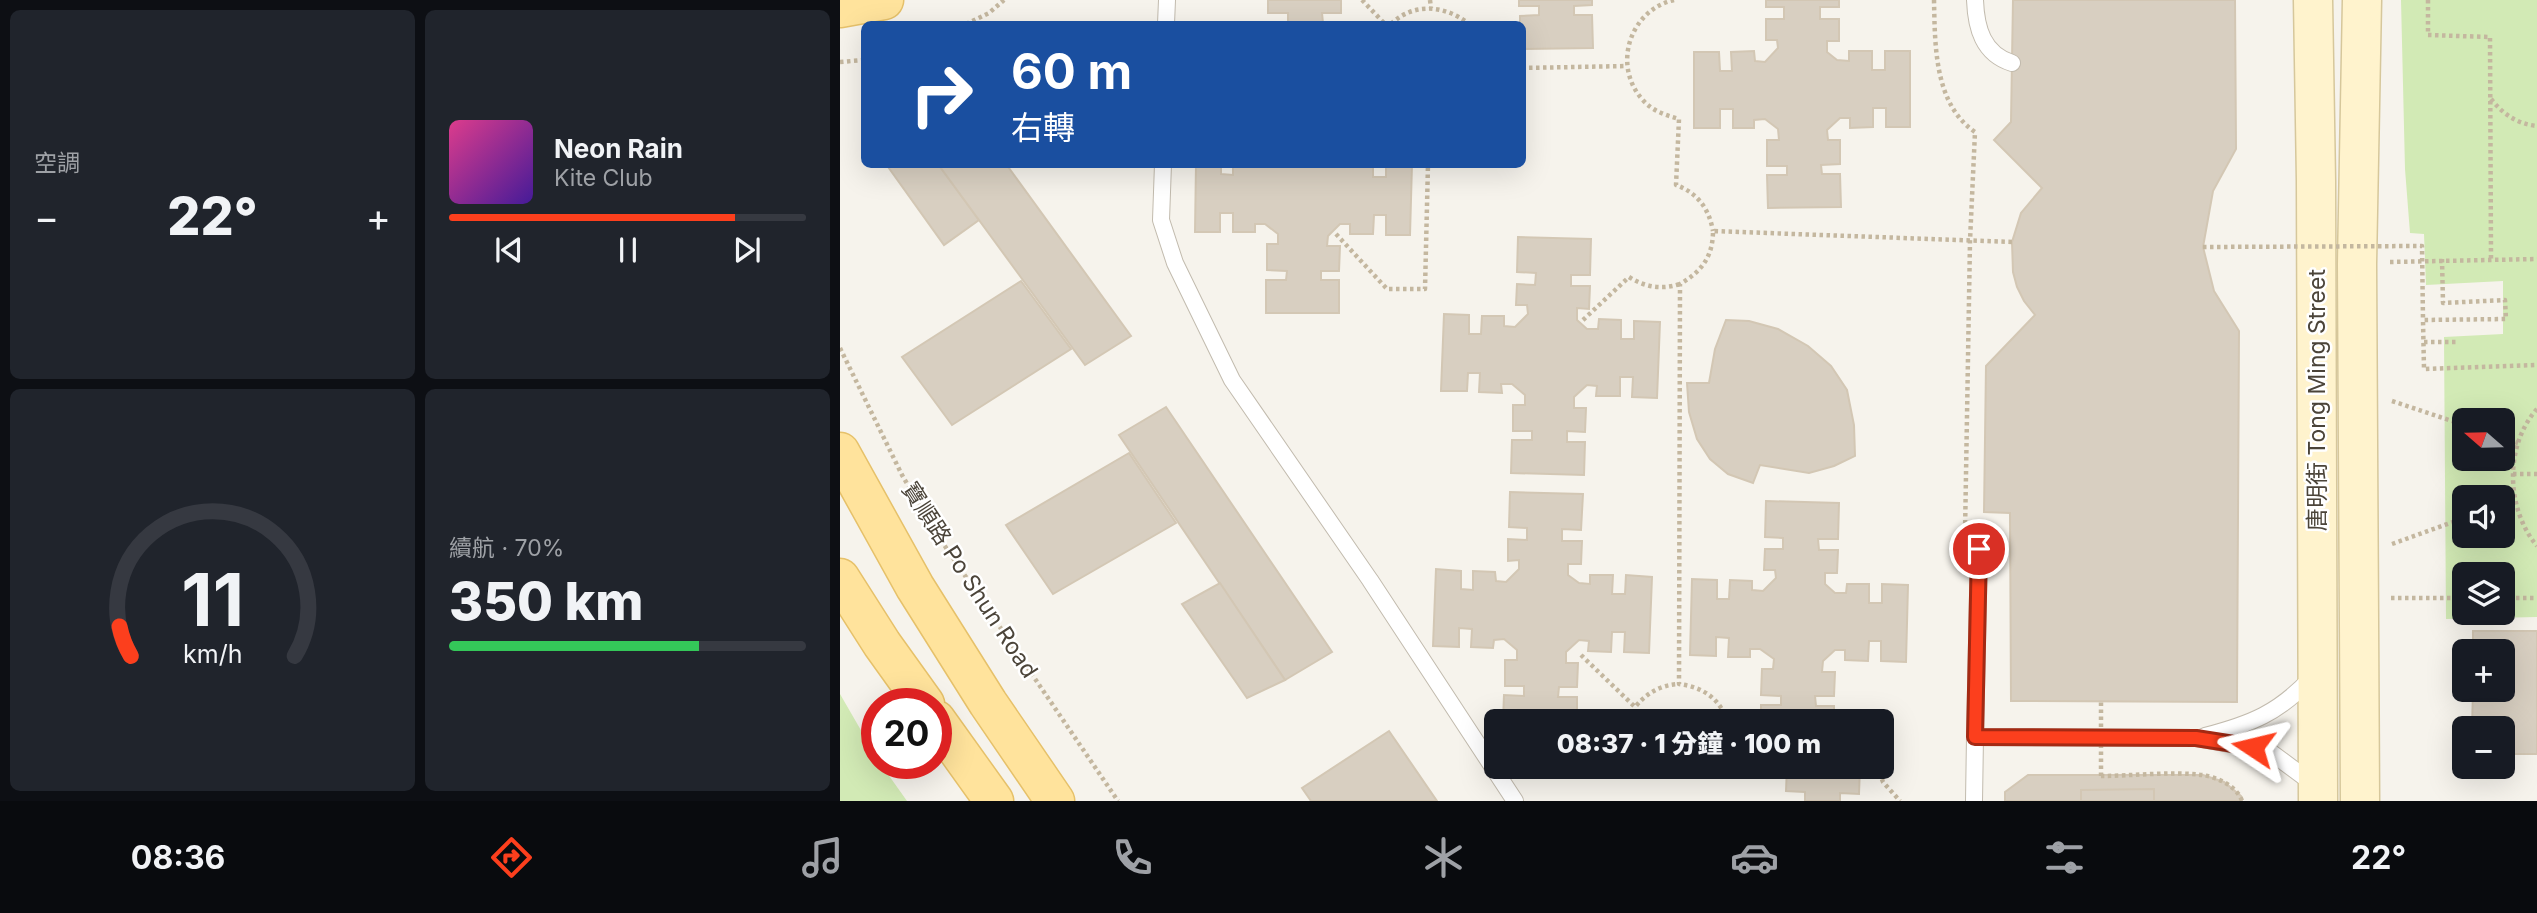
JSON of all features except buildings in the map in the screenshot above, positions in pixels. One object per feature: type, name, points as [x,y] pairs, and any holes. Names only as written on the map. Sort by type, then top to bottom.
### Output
[{"type":"main road","points":[[840,8],[884,0]]},
{"type":"main road","name":"唐明街 Tong Ming Street","points":[[2313,0],[2318,794]]},
{"type":"main road","name":"唐明街 Tong Ming Street","points":[[2360,801],[2357,264],[2362,0]]},
{"type":"main road","name":"寶順路 Po Shun Road","points":[[840,452],[915,587],[988,703],[1055,801]]},
{"type":"main road","points":[[840,578],[914,688]]},
{"type":"main road","points":[[952,742],[994,801]]},
{"type":"lane","points":[[1166,21],[1167,0]]},
{"type":"lane","points":[[1975,0],[1980,35],[1988,49],[2001,60],[2012,63]]},
{"type":"lane","points":[[1163,168],[1161,220],[1175,263],[1231,380],[1370,580],[1515,801]]},
{"type":"lane","points":[[1974,801],[1979,549]]},
{"type":"lane","points":[[2196,738],[2239,726],[2271,713],[2299,692],[2319,670]]},
{"type":"lane","points":[[1975,737],[2196,738],[2269,751],[2292,766],[2318,794]]},
{"type":"path","points":[[972,21],[989,13],[1004,0]]},
{"type":"path","points":[[1363,0],[1382,21]]},
{"type":"path","points":[[1430,0],[1431,8]]},
{"type":"path","points":[[1583,320],[1629,277],[1645,286],[1660,288],[1680,284],[1695,276],[1705,265],[1711,251],[1711,220],[1700,200],[1676,185],[1679,119],[1652,109],[1642,99],[1634,88],[1627,66],[1632,33],[1641,20],[1653,9],[1674,0]]},
{"type":"path","points":[[1934,0],[1938,71],[1952,110],[1961,123],[1975,132],[1963,531],[1979,549]]},
{"type":"path","points":[[2428,0],[2428,36],[2490,37],[2491,259]]},
{"type":"path","points":[[1395,21],[1403,15],[1431,8],[1445,10],[1465,21]]},
{"type":"path","points":[[840,62],[861,60]]},
{"type":"path","points":[[1526,68],[1627,66]]},
{"type":"path","points":[[2490,98],[2500,110],[2513,119],[2537,126]]},
{"type":"path","points":[[1336,234],[1387,289],[1425,289],[1428,168]]},
{"type":"path","points":[[1713,231],[2012,242]]},
{"type":"path","points":[[2203,247],[2422,246],[2424,369],[2537,365]]},
{"type":"path","points":[[2423,320],[2506,319],[2505,300],[2443,303],[2442,259]]},
{"type":"path","points":[[2389,262],[2537,259]]},
{"type":"path","points":[[1679,684],[1680,284]]},
{"type":"path","points":[[2424,342],[2456,342]]},
{"type":"path","name":"寶順路 Po Shun Road","points":[[840,348],[902,475],[934,530],[1118,801]]},
{"type":"path","points":[[2389,401],[2452,421]]},
{"type":"path","points":[[2514,485],[2518,443],[2537,409]]},
{"type":"path","points":[[2513,474],[2537,474]]},
{"type":"path","points":[[2515,500],[2528,535],[2537,546]]},
{"type":"path","points":[[2390,545],[2452,522]]},
{"type":"path","points":[[2390,598],[2452,598]]},
{"type":"path","points":[[2515,598],[2537,598]]},
{"type":"path","points":[[1581,655],[1635,707],[1645,696],[1661,687],[1679,684],[1691,686],[1712,696],[1721,709]]},
{"type":"path","points":[[2101,701],[2101,776],[2203,775],[2224,782],[2241,796],[2242,801]]},
{"type":"path","points":[[1882,779],[1900,801]]},
{"type":"green space","points":[[2401,0],[2537,0],[2537,617],[2515,617],[2515,562],[2452,562],[2452,619],[2446,619],[2444,337],[2503,334],[2503,281],[2426,285],[2424,234],[2410,233],[2405,169]]},
{"type":"green space","points":[[840,694],[861,730],[861,779],[891,779],[907,801],[840,801]]},
{"type":"route","points":[[1979,549],[1975,737],[2196,738],[2253,747]]}]
